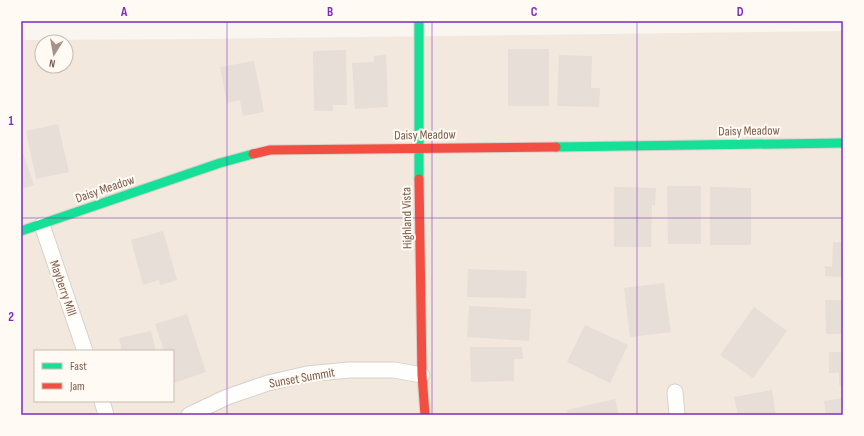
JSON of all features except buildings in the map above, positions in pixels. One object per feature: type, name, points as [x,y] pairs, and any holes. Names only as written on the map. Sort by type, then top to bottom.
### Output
[{"type":"street","name":"Highland Vista","points":[[420,21],[419,148],[422,374],[425,415]]},
{"type":"street","name":"Daisy Meadow","points":[[21,231],[226,161],[270,150],[843,143]]},
{"type":"street","name":"Mayberry Mill","points":[[42,224],[85,350]]},
{"type":"street","name":"Sunset Summit","points":[[188,415],[227,397],[268,383],[307,374],[348,370],[394,370],[422,374]]},
{"type":"street","points":[[675,392],[677,415]]},
{"type":"street","points":[[102,402],[106,415]]},
{"type":"shaded area","points":[[843,31],[843,415],[21,415],[21,40],[34,40],[34,74],[74,74],[74,40]]},
{"type":"traffic: fast","points":[[419,21],[419,179]]},
{"type":"traffic: fast","points":[[556,147],[843,143]]},
{"type":"traffic: fast","points":[[21,231],[220,163],[253,154]]},
{"type":"traffic: jam","points":[[253,154],[270,150],[556,147]]},
{"type":"traffic: jam","points":[[419,179],[422,375],[425,415]]}]
